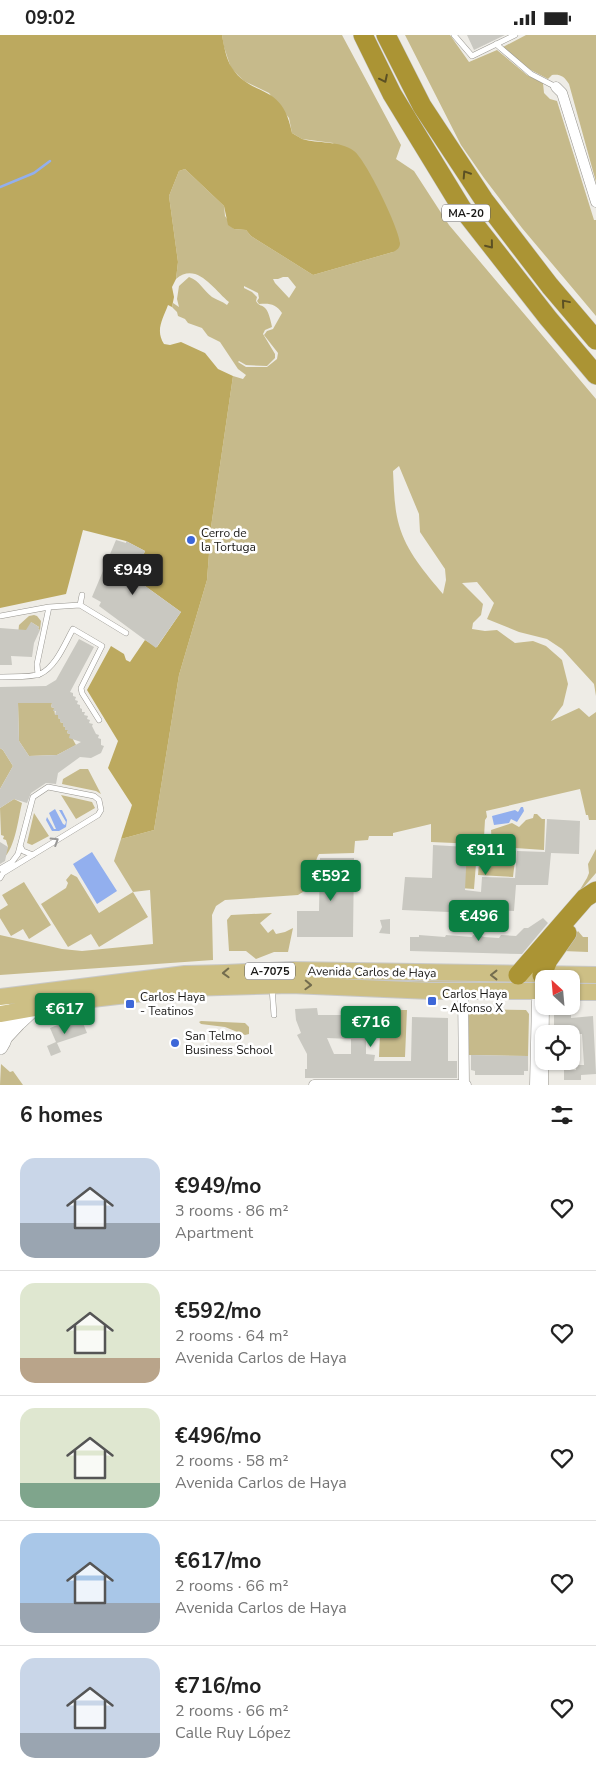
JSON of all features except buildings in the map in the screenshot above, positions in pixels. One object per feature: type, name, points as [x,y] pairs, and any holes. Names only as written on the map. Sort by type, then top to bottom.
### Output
[{"type":"highway","name":"MA-20","points":[[363,35],[392,94],[461,207],[548,318],[596,375]]},
{"type":"highway","name":"MA-20","points":[[386,35],[422,106],[484,200],[550,286],[596,340]]},
{"type":"highway","points":[[518,975],[585,898],[596,891]]},
{"type":"highway","points":[[547,970],[548,960],[596,897]]},
{"type":"main road","name":"Avenida Carlos de Haya","points":[[0,997],[185,974],[291,971],[518,975],[535,988]]},
{"type":"main road","name":"Avenida Carlos de Haya","points":[[580,981],[596,975]]},
{"type":"main road","name":"Avenida Carlos de Haya","points":[[33,1009],[75,1001],[187,988],[272,985],[535,994]]},
{"type":"main road","points":[[580,992],[596,992]]},
{"type":"main road","name":"A-7075","points":[[2,1010],[33,1009]]},
{"type":"main road","points":[[2,1043],[18,1023],[33,1009]]},
{"type":"main road","points":[[2,1010],[7,1031],[2,1043]]},
{"type":"street","points":[[556,87],[562,93],[596,202]]},
{"type":"street","points":[[314,1085],[465,1085],[463,990]]},
{"type":"street","points":[[535,1085],[537,1015]]},
{"type":"street","points":[[543,1015],[543,1085]]},
{"type":"lane","points":[[454,35],[472,56],[515,35]]},
{"type":"lane","points":[[496,44],[531,74],[556,87]]},
{"type":"lane","points":[[80,605],[82,595]]},
{"type":"lane","points":[[0,616],[49,607],[80,605],[126,633]]},
{"type":"lane","points":[[38,675],[37,664],[49,607]]},
{"type":"lane","points":[[0,677],[38,675],[51,666],[73,629],[102,646],[81,688],[82,693],[99,720]]},
{"type":"lane","points":[[0,869],[12,862],[18,854],[33,797],[48,787],[94,796],[99,800],[102,810],[98,815],[3,873],[0,878]]},
{"type":"lane","points":[[20,846],[23,851],[33,855]]},
{"type":"lane","points":[[272,985],[274,1015]]},
{"type":"shaded area","points":[[0,35],[222,35],[227,57],[232,68],[240,78],[274,98],[281,105],[292,133],[308,141],[342,145],[354,151],[374,180],[394,224],[400,243],[398,249],[393,252],[313,275],[251,236],[246,230],[234,229],[228,225],[224,206],[185,169],[179,171],[169,196],[178,262],[176,279],[172,287],[174,297],[172,307],[168,305],[161,325],[161,339],[164,344],[170,345],[181,342],[205,353],[218,369],[233,376],[211,527],[207,580],[179,675],[154,830],[121,839],[132,805],[108,768],[118,741],[87,690],[111,646],[124,654],[126,660],[130,662],[145,640],[157,647],[181,612],[134,578],[145,551],[126,541],[83,530],[66,594],[0,608]]},
{"type":"shaded area","points":[[222,35],[342,35],[401,145],[396,159],[414,171],[449,225],[596,399],[596,696],[594,684],[562,649],[547,639],[519,632],[487,619],[494,603],[477,582],[462,583],[483,604],[481,615],[473,623],[472,629],[497,630],[515,643],[533,641],[546,646],[562,660],[568,684],[563,705],[551,721],[579,708],[589,717],[596,712],[596,820],[589,820],[588,815],[586,815],[580,789],[486,811],[484,837],[478,838],[477,844],[431,842],[431,824],[393,833],[393,836],[369,836],[368,840],[355,841],[354,853],[319,854],[316,860],[312,885],[298,895],[225,900],[216,906],[212,915],[213,960],[0,975],[0,935],[62,949],[82,951],[153,944],[150,890],[133,892],[114,861],[121,839],[154,830],[179,675],[207,580],[211,527],[233,376],[243,379],[246,375],[238,369],[220,342],[208,336],[202,328],[188,323],[185,319],[178,316],[172,307],[173,303],[179,307],[177,299],[179,286],[189,277],[196,281],[212,297],[227,305],[229,302],[205,279],[198,275],[184,274],[176,279],[178,262],[169,196],[179,171],[185,169],[224,206],[225,216],[234,229],[246,230],[251,236],[313,275],[393,252],[333,143],[302,139],[292,133],[289,118],[269,93],[244,81],[231,68]],"holes":[[[288,277],[296,287],[289,298],[273,279]],[[244,286],[258,293],[259,298],[257,301],[259,304],[272,305],[282,313],[273,329],[267,331],[264,335],[278,353],[277,359],[267,367],[246,367],[238,362],[246,365],[267,366],[275,358],[275,354],[263,334],[265,330],[272,327],[268,313],[265,307],[259,305],[257,303],[256,301],[257,297],[244,288]],[[399,466],[419,514],[420,532],[445,569],[446,580],[443,594],[417,562],[402,535],[394,498],[393,471]]]},
{"type":"shaded area","points":[[405,35],[450,35],[469,62],[497,50],[527,75],[543,83],[544,93],[550,99],[557,101],[594,220],[596,220],[596,316],[522,228],[461,145]]},
{"type":"shaded area","points":[[526,35],[596,35],[596,182],[567,81],[564,77],[557,75],[552,75],[548,79],[529,69],[503,47]]},
{"type":"shaded area","points":[[34,615],[41,621],[40,630],[38,629],[39,627],[31,622],[37,635],[18,635],[19,625],[29,616]]},
{"type":"shaded area","points":[[18,703],[52,703],[51,707],[54,708],[55,715],[58,715],[60,722],[63,723],[65,730],[68,730],[67,733],[70,734],[76,745],[57,755],[29,756],[19,741]]},
{"type":"shaded area","points":[[0,748],[13,766],[0,789]]},
{"type":"shaded area","points":[[80,769],[88,769],[101,794],[96,791],[62,784],[63,779]]},
{"type":"shaded area","points":[[61,795],[92,802],[95,808],[76,819]]},
{"type":"shaded area","points":[[14,799],[22,803],[17,826],[9,851],[0,861],[8,847],[6,840],[3,839],[4,836],[1,835],[0,808]]},
{"type":"shaded area","points":[[34,813],[49,836],[32,845],[27,843]]},
{"type":"shaded area","points":[[534,814],[545,819],[544,850],[499,847],[492,844],[491,830],[512,823],[519,827],[526,820],[533,818]]},
{"type":"shaded area","points":[[484,846],[516,851],[513,877],[478,875],[480,849]]},
{"type":"shaded area","points":[[467,847],[476,848],[477,851],[474,889],[460,888],[465,880],[464,865],[467,864],[467,856],[465,856]]},
{"type":"shaded area","points":[[596,849],[596,873],[576,896],[587,878],[589,873],[588,864]]},
{"type":"shaded area","points":[[71,874],[77,877],[99,913],[133,892],[148,917],[99,947],[91,934],[68,947],[41,904],[66,888],[68,883],[66,880]]},
{"type":"shaded area","points":[[24,882],[51,925],[29,939],[23,929],[11,936],[0,918],[0,910],[8,905],[2,895]]},
{"type":"shaded area","points":[[272,913],[260,923],[268,933],[273,929],[276,934],[293,928],[288,952],[274,952],[256,959],[246,951],[229,951],[227,920],[231,915]]},
{"type":"shaded area","points":[[578,931],[583,937],[588,937],[588,952],[563,951]]},
{"type":"shaded area","points":[[295,976],[494,981],[493,985],[400,984]]},
{"type":"shaded area","points":[[468,1009],[526,1010],[529,1014],[528,1056],[468,1055]]},
{"type":"shaded area","points":[[381,1010],[407,1010],[405,1057],[379,1057]]},
{"type":"shaded area","points":[[199,1022],[245,1023],[249,1027],[249,1034],[245,1035],[225,1027],[201,1024]]},
{"type":"shaded area","points":[[1,1064],[10,1072],[13,1071],[23,1085],[0,1085]]},
{"type":"water","points":[[523,807],[524,811],[517,822],[511,819],[509,823],[494,825],[492,816],[515,810],[518,812]]},
{"type":"water","points":[[55,809],[63,824],[65,825],[66,822],[59,810],[62,810],[67,820],[66,827],[59,831],[52,831],[46,820],[47,817],[54,829],[56,829],[49,813]]},
{"type":"water","points":[[92,852],[117,891],[97,904],[73,864]]},
{"type":"waterway","points":[[0,187],[34,173],[50,161]]},
{"type":"place","name":"Cerro de la Tortuga","points":[[191,540]]},
{"type":"place","name":"Carlos Haya - Alfonso X","points":[[432,1001]]},
{"type":"place","name":"Carlos Haya - Teatinos","points":[[130,1004]]},
{"type":"place","name":"San Telmo Business School","points":[[175,1043]]}]
